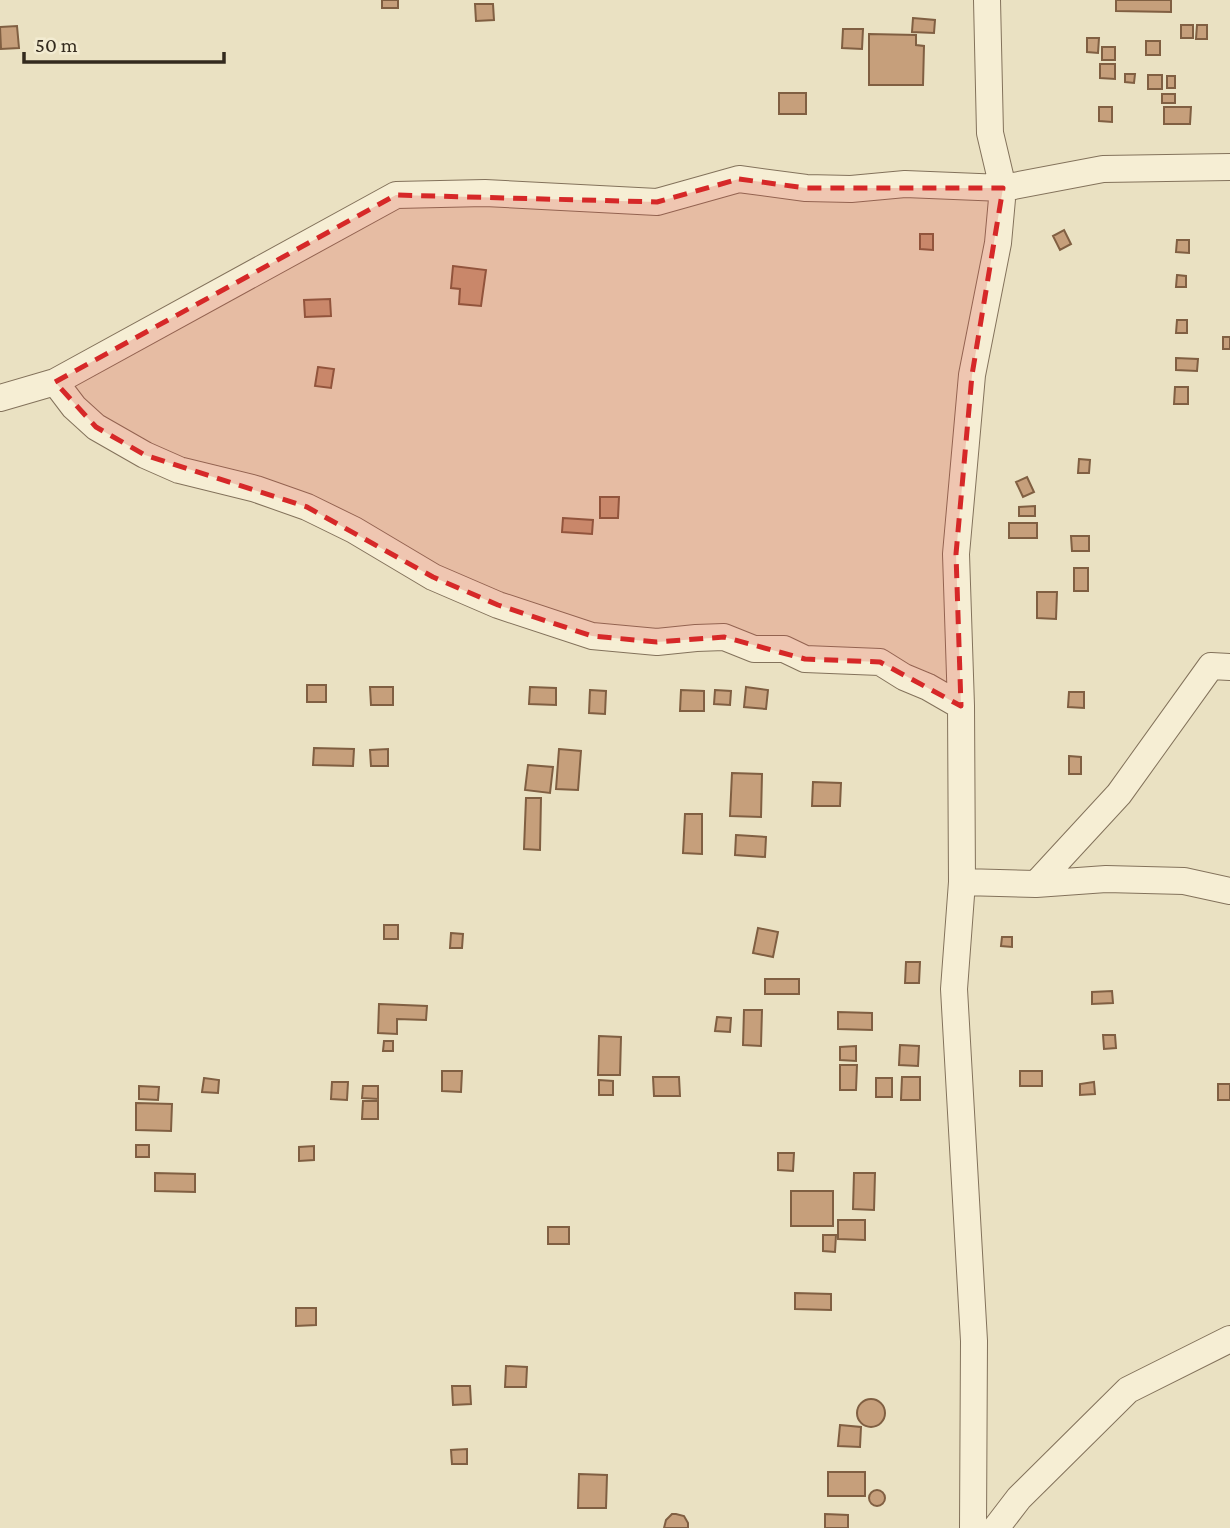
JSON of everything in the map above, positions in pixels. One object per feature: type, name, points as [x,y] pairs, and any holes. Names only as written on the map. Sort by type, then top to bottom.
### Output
[{"type":"street","points":[[973,1528],[974,1341],[954,989],[962,882],[961,706],[956,554],[972,375],[998,243],[1003,188],[990,133],[987,0]]},
{"type":"street","points":[[0,398],[55,382],[396,195],[485,193],[657,202],[738,179],[806,188],[851,189],[905,184],[1003,188],[1103,169],[1230,167]]},
{"type":"street","points":[[55,382],[74,407],[96,427],[145,455],[179,470],[256,489],[307,507],[354,530],[433,578],[498,605],[592,636],[657,642],[724,638],[754,649],[784,649],[805,659],[880,662],[961,706]]},
{"type":"street","points":[[1036,884],[1119,794],[1211,666],[1230,667]]},
{"type":"street","points":[[962,882],[1036,884],[1106,879],[1184,881],[1230,891]]},
{"type":"street","points":[[996,1528],[1019,1498],[1128,1390],[1230,1339]]},
{"type":"highlighted area","points":[[739,179],[806,188],[1003,188],[972,375],[956,554],[961,706],[880,662],[805,659],[724,637],[657,642],[592,636],[498,605],[433,577],[307,507],[145,455],[96,427],[55,382],[396,195],[657,202]]},
{"type":"building","points":[[382,0],[398,0],[398,8],[382,8]]},
{"type":"building","points":[[1116,0],[1171,0],[1171,12],[1116,11]]},
{"type":"building","points":[[475,4],[493,4],[494,20],[476,21]]},
{"type":"building","points":[[913,18],[935,20],[934,33],[912,32]]},
{"type":"building","points":[[1181,25],[1193,25],[1193,38],[1181,38]]},
{"type":"building","points":[[1197,25],[1207,25],[1207,39],[1196,39]]},
{"type":"building","points":[[17,26],[19,48],[1,49],[0,27]]},
{"type":"building","points":[[843,29],[863,29],[862,49],[842,48]]},
{"type":"building","points":[[869,34],[916,35],[916,45],[924,46],[923,85],[869,85]]},
{"type":"building","points":[[1087,38],[1099,38],[1098,53],[1087,52]]},
{"type":"building","points":[[1146,41],[1160,41],[1160,55],[1146,55]]},
{"type":"building","points":[[1102,47],[1115,47],[1115,60],[1102,60]]},
{"type":"building","points":[[1100,64],[1115,64],[1115,79],[1100,78]]},
{"type":"building","points":[[1125,74],[1135,74],[1134,83],[1125,82]]},
{"type":"building","points":[[1148,75],[1162,75],[1162,89],[1148,89]]},
{"type":"building","points":[[1167,76],[1175,76],[1175,88],[1167,88]]},
{"type":"building","points":[[779,93],[806,93],[806,114],[779,114]]},
{"type":"building","points":[[1162,94],[1175,94],[1175,103],[1162,103]]},
{"type":"building","points":[[1099,107],[1112,107],[1112,122],[1099,121]]},
{"type":"building","points":[[1164,107],[1191,107],[1190,124],[1164,124]]},
{"type":"building","points":[[1064,230],[1071,244],[1060,250],[1053,236]]},
{"type":"building","points":[[920,234],[933,234],[933,250],[920,249]]},
{"type":"building","points":[[1177,240],[1189,240],[1189,253],[1176,252]]},
{"type":"building","points":[[453,266],[486,270],[481,306],[459,304],[460,289],[451,288]]},
{"type":"building","points":[[1177,275],[1186,276],[1186,287],[1176,287]]},
{"type":"building","points":[[330,299],[331,316],[305,317],[304,300]]},
{"type":"building","points":[[1177,320],[1187,320],[1187,333],[1176,333]]},
{"type":"building","points":[[1223,337],[1230,337],[1230,349],[1223,349]]},
{"type":"building","points":[[1176,358],[1198,359],[1197,371],[1176,370]]},
{"type":"building","points":[[318,367],[334,369],[331,388],[315,386]]},
{"type":"building","points":[[1175,387],[1188,387],[1188,404],[1174,404]]},
{"type":"building","points":[[1079,459],[1090,460],[1089,473],[1078,473]]},
{"type":"building","points":[[1027,477],[1034,492],[1023,497],[1016,482]]},
{"type":"building","points":[[600,497],[619,497],[618,518],[600,518]]},
{"type":"building","points":[[1035,506],[1035,516],[1019,516],[1019,507]]},
{"type":"building","points":[[563,518],[593,520],[592,534],[562,532]]},
{"type":"building","points":[[1009,523],[1037,523],[1037,538],[1009,538]]},
{"type":"building","points":[[1071,536],[1089,536],[1089,551],[1072,551]]},
{"type":"building","points":[[1074,568],[1088,568],[1088,591],[1074,591]]},
{"type":"building","points":[[1037,592],[1057,592],[1056,619],[1037,618]]},
{"type":"building","points":[[307,685],[326,685],[326,702],[307,702]]},
{"type":"building","points":[[370,687],[393,687],[393,705],[371,705]]},
{"type":"building","points":[[530,687],[556,688],[556,705],[529,704]]},
{"type":"building","points":[[746,687],[768,690],[766,709],[744,707]]},
{"type":"building","points":[[590,690],[606,691],[605,714],[589,713]]},
{"type":"building","points":[[681,690],[704,691],[704,711],[680,711]]},
{"type":"building","points":[[715,690],[731,691],[730,705],[714,704]]},
{"type":"building","points":[[1069,692],[1084,692],[1084,708],[1068,707]]},
{"type":"building","points":[[314,748],[354,749],[353,766],[313,765]]},
{"type":"building","points":[[388,749],[388,766],[371,766],[370,750]]},
{"type":"building","points":[[559,749],[581,751],[578,790],[556,789]]},
{"type":"building","points":[[1069,756],[1081,757],[1081,774],[1069,774]]},
{"type":"building","points":[[528,765],[553,767],[550,793],[525,790]]},
{"type":"building","points":[[732,773],[762,774],[761,817],[730,816]]},
{"type":"building","points":[[813,782],[841,783],[840,806],[812,806]]},
{"type":"building","points":[[526,798],[541,798],[540,850],[524,849]]},
{"type":"building","points":[[685,814],[702,814],[702,854],[683,853]]},
{"type":"building","points":[[736,835],[766,837],[765,857],[735,855]]},
{"type":"building","points":[[384,925],[398,925],[398,939],[384,939]]},
{"type":"building","points":[[758,928],[778,932],[773,957],[753,953]]},
{"type":"building","points":[[451,933],[463,934],[462,948],[450,948]]},
{"type":"building","points":[[1002,937],[1012,937],[1012,947],[1001,946]]},
{"type":"building","points":[[906,962],[920,962],[919,983],[905,983]]},
{"type":"building","points":[[765,979],[799,979],[799,994],[765,994]]},
{"type":"building","points":[[1112,991],[1113,1003],[1092,1004],[1092,992]]},
{"type":"building","points":[[379,1004],[427,1006],[426,1020],[397,1019],[397,1034],[378,1033]]},
{"type":"building","points":[[744,1010],[762,1010],[761,1046],[743,1045]]},
{"type":"building","points":[[838,1012],[872,1013],[872,1030],[838,1029]]},
{"type":"building","points":[[717,1017],[731,1018],[730,1032],[715,1031]]},
{"type":"building","points":[[1103,1035],[1115,1035],[1116,1048],[1104,1049]]},
{"type":"building","points":[[599,1036],[621,1037],[620,1075],[598,1075]]},
{"type":"building","points":[[384,1041],[393,1041],[393,1051],[383,1051]]},
{"type":"building","points":[[900,1045],[919,1046],[918,1066],[899,1065]]},
{"type":"building","points":[[856,1046],[856,1061],[840,1060],[840,1047]]},
{"type":"building","points":[[840,1065],[857,1065],[856,1090],[840,1090]]},
{"type":"building","points":[[442,1071],[462,1071],[461,1092],[442,1091]]},
{"type":"building","points":[[1020,1071],[1042,1071],[1042,1086],[1020,1086]]},
{"type":"building","points":[[653,1077],[679,1077],[680,1096],[654,1096]]},
{"type":"building","points":[[902,1077],[920,1077],[920,1100],[901,1100]]},
{"type":"building","points":[[204,1078],[219,1080],[218,1093],[202,1092]]},
{"type":"building","points":[[876,1078],[892,1078],[892,1097],[876,1097]]},
{"type":"building","points":[[599,1080],[613,1081],[613,1095],[599,1095]]},
{"type":"building","points":[[332,1082],[348,1082],[347,1100],[331,1099]]},
{"type":"building","points":[[1094,1082],[1095,1094],[1080,1095],[1080,1084]]},
{"type":"building","points":[[1218,1084],[1230,1084],[1230,1100],[1218,1100]]},
{"type":"building","points":[[139,1086],[159,1087],[158,1100],[139,1099]]},
{"type":"building","points":[[363,1086],[378,1086],[378,1099],[362,1098]]},
{"type":"building","points":[[363,1101],[378,1101],[378,1119],[362,1119]]},
{"type":"building","points":[[136,1103],[172,1104],[171,1131],[136,1130]]},
{"type":"building","points":[[136,1145],[149,1145],[149,1157],[136,1157]]},
{"type":"building","points":[[314,1146],[314,1160],[299,1161],[299,1147]]},
{"type":"building","points":[[778,1153],[794,1153],[793,1171],[778,1170]]},
{"type":"building","points":[[155,1173],[195,1174],[195,1192],[155,1191]]},
{"type":"building","points":[[854,1173],[875,1173],[874,1210],[853,1209]]},
{"type":"building","points":[[791,1191],[833,1191],[833,1226],[791,1226]]},
{"type":"building","points":[[838,1220],[865,1220],[865,1240],[838,1239]]},
{"type":"building","points":[[548,1227],[569,1227],[569,1244],[548,1244]]},
{"type":"building","points":[[823,1235],[836,1235],[835,1252],[823,1251]]},
{"type":"building","points":[[795,1293],[831,1294],[831,1310],[795,1309]]},
{"type":"building","points":[[296,1308],[316,1308],[316,1325],[296,1326]]},
{"type":"building","points":[[506,1366],[527,1367],[526,1387],[505,1387]]},
{"type":"building","points":[[452,1386],[470,1386],[471,1404],[453,1405]]},
{"type":"building","points":[[871,1399],[881,1403],[885,1413],[881,1423],[871,1427],[861,1423],[857,1413],[861,1403]]},
{"type":"building","points":[[840,1425],[861,1427],[860,1447],[838,1446]]},
{"type":"building","points":[[467,1449],[467,1464],[452,1464],[451,1450]]},
{"type":"building","points":[[828,1472],[865,1472],[865,1496],[828,1496]]},
{"type":"building","points":[[579,1474],[607,1475],[606,1508],[578,1508]]},
{"type":"building","points":[[874,1490],[880,1490],[885,1498],[883,1504],[874,1506],[869,1501],[869,1495]]},
{"type":"building","points":[[672,1514],[684,1516],[688,1528],[664,1528],[666,1520]]},
{"type":"building","points":[[825,1514],[848,1515],[848,1528],[825,1528]]}]
